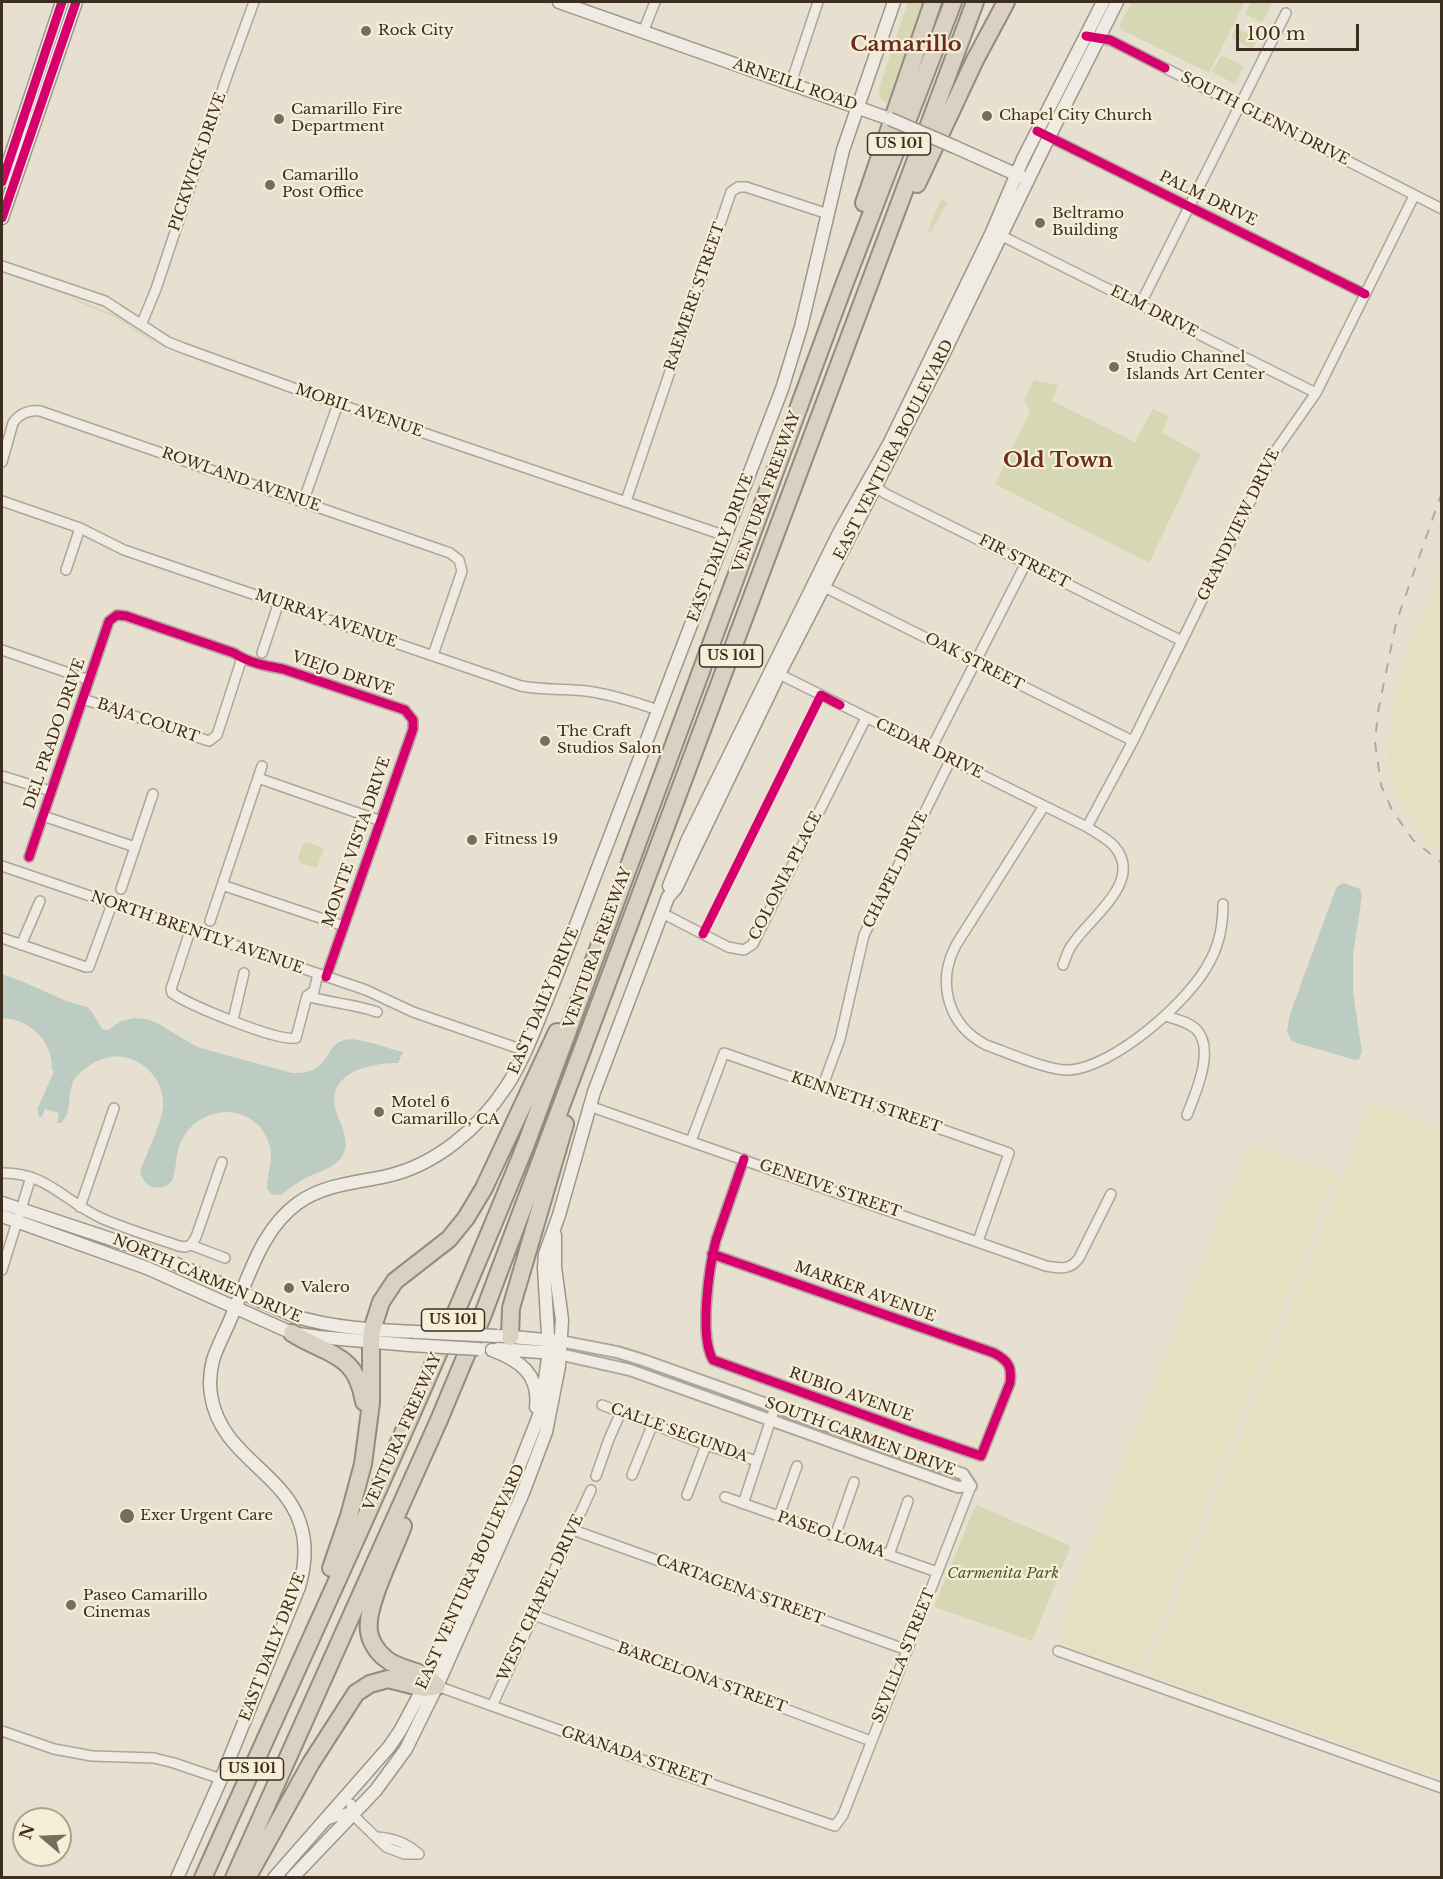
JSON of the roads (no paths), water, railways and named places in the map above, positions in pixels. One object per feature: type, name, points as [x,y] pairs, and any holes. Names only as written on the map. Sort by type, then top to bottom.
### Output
[{"type":"highway","points":[[844,285],[858,223],[933,2]]},
{"type":"highway","name":"VENTURA FREEWAY","points":[[203,1878],[487,1241],[530,1134],[844,285],[953,2]]},
{"type":"highway","name":"VENTURA FREEWAY","points":[[234,1878],[439,1420],[482,1317],[975,2]]},
{"type":"highway","points":[[878,260],[912,195],[975,60],[1006,2]]},
{"type":"highway","points":[[300,1660],[358,1488],[371,1403],[372,1336],[387,1291],[405,1273],[449,1239],[477,1201],[558,1030],[589,973]]},
{"type":"highway","points":[[503,1336],[559,1151],[583,1051]]},
{"type":"highway","points":[[292,1333],[339,1357],[352,1368],[361,1385],[368,1417]]},
{"type":"highway","points":[[429,1684],[384,1658],[372,1641],[369,1618],[439,1420]]},
{"type":"highway","points":[[247,1878],[311,1763],[356,1693],[370,1684],[388,1679],[429,1684]]},
{"type":"main road","points":[[2,182],[62,2]]},
{"type":"main road","points":[[2,218],[76,2]]},
{"type":"main road","name":"ARNEILL ROAD","points":[[559,2],[876,113],[1022,177]]},
{"type":"main road","name":"EAST DAILY DRIVE","points":[[177,1878],[221,1779],[299,1587],[304,1559],[300,1523],[292,1508],[279,1490],[229,1439],[213,1408],[210,1386],[212,1368],[241,1293],[266,1238],[291,1209],[320,1191],[346,1183],[393,1174],[438,1154],[460,1139],[491,1107],[508,1085],[525,1051],[562,964],[790,365],[843,150],[894,2]]},
{"type":"main road","name":"EAST VENTURA BOULEVARD","points":[[292,1878],[352,1810],[395,1767],[406,1749],[429,1684],[531,1438],[542,1402],[561,1312],[555,1267],[554,1231],[589,1106],[668,897],[676,888],[819,584],[872,484],[997,234],[1022,177],[1092,37],[1103,2]]},
{"type":"main road","name":"EAST VENTURA BOULEVARD","points":[[1043,134],[1055,96],[1117,2]]},
{"type":"main road","name":"NORTH CARMEN DRIVE","points":[[2,1203],[19,1215],[147,1268],[292,1333],[372,1336],[415,1332],[503,1336],[554,1347]]},
{"type":"main road","name":"NORTH CARMEN DRIVE","points":[[2,1216],[19,1215],[147,1251],[267,1306],[310,1321],[372,1336],[410,1345],[492,1350],[554,1347]]},
{"type":"main road","name":"EAST VENTURA BOULEVARD","points":[[274,1878],[389,1747],[429,1684],[527,1483],[548,1424],[554,1347]]},
{"type":"main road","points":[[492,1350],[515,1360],[531,1378],[535,1388],[536,1402],[531,1438]]},
{"type":"main road","points":[[352,1810],[388,1759],[389,1747]]},
{"type":"street","name":"PICKWICK DRIVE","points":[[142,323],[156,290],[254,2]]},
{"type":"street","points":[[643,32],[655,2]]},
{"type":"street","points":[[791,83],[818,2]]},
{"type":"street","points":[[1140,305],[1286,13]]},
{"type":"street","name":"SOUTH GLENN DRIVE","points":[[1092,37],[1112,41],[1442,209]]},
{"type":"street","name":"PALM DRIVE","points":[[1043,134],[1365,294]]},
{"type":"street","name":"RAEMERE STREET","points":[[626,501],[731,192],[738,187],[746,187],[828,214]]},
{"type":"street","name":"GRANDVIEW DRIVE","points":[[1087,827],[1133,741],[1274,453],[1316,393],[1414,196]]},
{"type":"street","name":"ELM DRIVE","points":[[997,234],[1316,393]]},
{"type":"street","name":"MOBIL AVENUE","points":[[2,266],[105,301],[168,342],[183,348],[338,404],[726,536]]},
{"type":"street","points":[[303,502],[338,404]]},
{"type":"street","name":"ROWLAND AVENUE","points":[[2,462],[14,423],[21,414],[32,410],[40,411],[450,552],[462,565],[461,577],[434,656]]},
{"type":"street","name":"FIR STREET","points":[[872,484],[1182,642]]},
{"type":"street","name":"MURRAY AVENUE","points":[[2,501],[80,528],[124,549],[521,686],[586,691],[658,710]]},
{"type":"street","points":[[66,570],[80,528]]},
{"type":"street","points":[[931,749],[1026,563]]},
{"type":"street","name":"OAK STREET","points":[[819,584],[1133,741]]},
{"type":"street","points":[[261,653],[279,602]]},
{"type":"street","name":"DEL PRADO DRIVE","points":[[29,857],[112,617],[126,616],[234,653],[242,658]]},
{"type":"street","points":[[2,650],[89,680]]},
{"type":"street","name":"VIEJO DRIVE","points":[[242,658],[264,666],[283,669],[405,710],[411,716]]},
{"type":"street","name":"BAJA COURT","points":[[83,699],[209,741],[217,735],[242,658]]},
{"type":"street","name":"CEDAR DRIVE","points":[[776,672],[1087,827],[1113,844],[1122,860],[1123,872],[1116,891],[1070,947],[1063,965]]},
{"type":"street","name":"MONTE VISTA DRIVE","points":[[233,1020],[279,1037],[296,1038],[307,996],[314,992],[344,926],[413,729],[411,716]]},
{"type":"street","name":"COLONIA PLACE","points":[[662,913],[728,947],[744,950],[753,944],[866,718]]},
{"type":"street","name":"CHAPEL DRIVE","points":[[822,1088],[840,1039],[864,935],[951,759]]},
{"type":"street","points":[[210,921],[262,766]]},
{"type":"street","points":[[2,776],[51,791]]},
{"type":"street","points":[[258,777],[381,821]]},
{"type":"street","points":[[120,889],[153,794]]},
{"type":"street","points":[[1044,806],[952,952],[946,981],[949,1003],[955,1017],[969,1034],[986,1045],[1054,1069],[1069,1070],[1088,1066],[1111,1056],[1166,1016],[1193,988],[1210,962],[1220,939],[1223,904]]},
{"type":"street","points":[[43,816],[135,847]]},
{"type":"street","name":"NORTH BRENTLY AVENUE","points":[[2,866],[366,990],[413,1012],[525,1051]]},
{"type":"street","points":[[222,885],[344,926]]},
{"type":"street","points":[[21,945],[40,902]]},
{"type":"street","points":[[2,938],[89,967],[112,904]]},
{"type":"street","points":[[190,931],[171,989],[172,993],[233,1020],[244,974]]},
{"type":"street","points":[[307,996],[377,1012]]},
{"type":"street","points":[[1166,1016],[1195,1028],[1203,1041],[1203,1067],[1187,1116]]},
{"type":"street","name":"KENNETH STREET","points":[[691,1141],[724,1053],[1009,1152],[978,1241]]},
{"type":"street","name":"GENEIVE STREET","points":[[589,1106],[1046,1266],[1062,1269],[1070,1266],[1079,1258],[1111,1194]]},
{"type":"street","points":[[80,1207],[114,1108]]},
{"type":"street","points":[[712,1254],[744,1159]]},
{"type":"street","points":[[191,1245],[196,1237],[222,1162]]},
{"type":"street","points":[[2,1173],[32,1177],[52,1186],[80,1207],[102,1219],[179,1246],[191,1245],[225,1258]]},
{"type":"street","points":[[2,1269],[32,1177]]},
{"type":"street","name":"RUBIO AVENUE","points":[[712,1254],[707,1288],[706,1320],[710,1354],[713,1360],[914,1434],[981,1456]]},
{"type":"street","name":"MARKER AVENUE","points":[[712,1254],[994,1353],[1006,1360],[1011,1372],[1010,1383],[981,1456]]},
{"type":"street","name":"SOUTH CARMEN DRIVE","points":[[554,1347],[616,1352],[644,1360],[963,1474],[971,1486],[958,1487],[630,1370],[554,1347]]},
{"type":"street","name":"CALLE SEGUNDA","points":[[602,1406],[653,1423],[706,1445],[757,1461]]},
{"type":"street","name":"CALLE SEGUNDA","points":[[743,1504],[776,1407]]},
{"type":"street","points":[[596,1476],[621,1412]]},
{"type":"street","points":[[632,1475],[653,1423]]},
{"type":"street","points":[[687,1495],[706,1445]]},
{"type":"street","points":[[779,1516],[797,1466]]},
{"type":"street","points":[[835,1536],[854,1482]]},
{"type":"street","name":"SEVILLA STREET","points":[[835,1826],[843,1815],[971,1486]]},
{"type":"street","name":"WEST CHAPEL DRIVE","points":[[492,1706],[591,1490]]},
{"type":"street","name":"PASEO LOMA","points":[[725,1497],[937,1572]]},
{"type":"street","points":[[889,1555],[908,1501]]},
{"type":"street","name":"CARTAGENA STREET","points":[[573,1530],[907,1650]]},
{"type":"street","name":"BARCELONA STREET","points":[[534,1615],[870,1741]]},
{"type":"street","points":[[1058,1651],[1442,1788]]},
{"type":"street","name":"GRANADA STREET","points":[[429,1684],[835,1826]]},
{"type":"street","points":[[2,1731],[54,1749],[99,1757],[154,1758],[221,1779]]},
{"type":"street","points":[[325,1820],[352,1810],[377,1838],[390,1838],[407,1844],[419,1854]]},
{"type":"railway","points":[[1442,492],[1396,623],[1378,712],[1375,742],[1381,785],[1392,810],[1413,840],[1442,863]]},
{"type":"place","name":"Rock City","points":[[366,31]]},
{"type":"place","name":"Chapel City Church","points":[[987,116]]},
{"type":"place","name":"Camarillo Fire Department","points":[[279,119]]},
{"type":"place","name":"Camarillo Post Office","points":[[270,185]]},
{"type":"place","name":"Beltramo Building","points":[[1040,223]]},
{"type":"place","name":"Studio Channel Islands Art Center","points":[[1114,367]]},
{"type":"place","name":"The Craft Studios Salon","points":[[545,741]]},
{"type":"place","name":"Fitness 19","points":[[472,840]]},
{"type":"place","name":"Motel 6 Camarillo, CA","points":[[379,1112]]},
{"type":"place","name":"Valero","points":[[289,1288]]},
{"type":"place","name":"Exer Urgent Care","points":[[127,1516]]},
{"type":"place","name":"Paseo Camarillo Cinemas","points":[[71,1605]]},
{"type":"district","name":"Camarillo","points":[[906,45]]},
{"type":"district","name":"Old Town","points":[[1058,461]]},
{"type":"park label","name":"Carmenita Park","points":[[1003,1574]]}]
